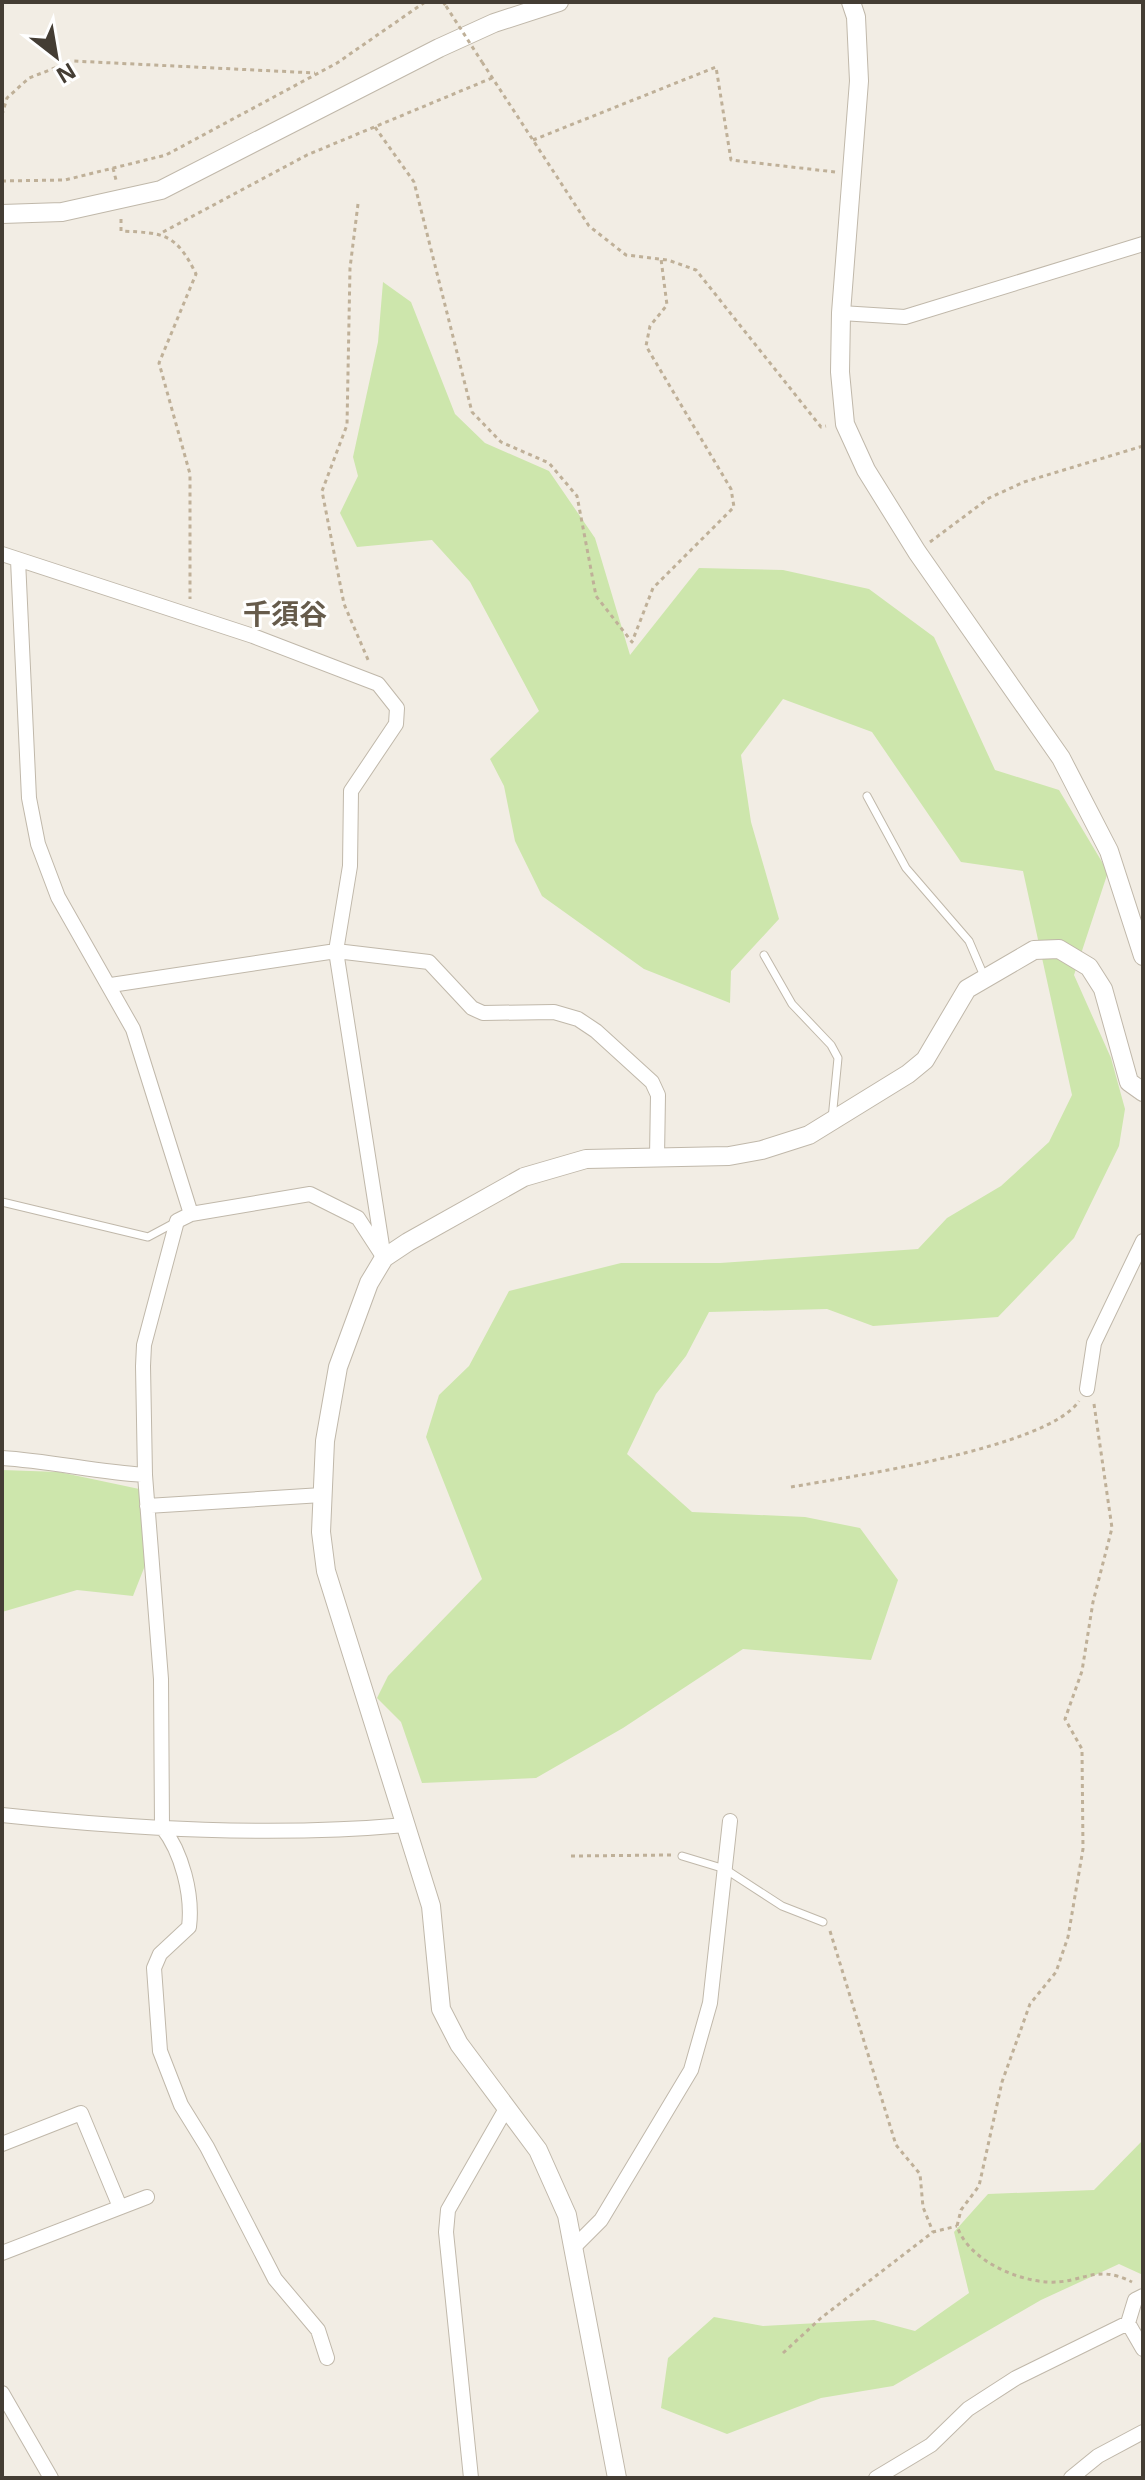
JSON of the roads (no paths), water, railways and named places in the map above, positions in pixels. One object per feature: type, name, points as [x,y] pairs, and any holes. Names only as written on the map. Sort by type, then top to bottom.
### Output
[{"type":"street","points":[[2,214],[62,212],[161,190],[439,48],[494,23],[559,2]]},
{"type":"street","points":[[851,2],[856,17],[859,81],[841,313],[840,372],[845,424],[866,470],[917,552],[1061,758],[1109,851],[1143,956]]},
{"type":"street","points":[[841,313],[905,317],[1143,244]]},
{"type":"street","points":[[2,554],[189,615],[378,684],[389,693],[397,708],[396,724],[351,791],[350,866],[336,951],[384,1258]]},
{"type":"street","points":[[18,560],[29,798],[38,844],[58,897],[111,985],[133,1029],[191,1214]]},
{"type":"street","points":[[617,2478],[573,2248],[556,2185],[538,2150],[459,2044],[441,2009],[431,1906],[326,1571],[321,1532],[325,1441],[338,1367],[369,1283],[384,1258],[524,1177],[586,1159],[729,1156],[762,1150],[809,1135],[925,1060],[967,989],[984,976],[1034,950],[1059,949],[1089,967],[1103,989],[1129,1082],[1143,1092]]},
{"type":"street","points":[[111,985],[336,951],[429,962],[472,1008],[483,1013],[554,1012],[578,1019],[652,1082],[658,1095],[660,1119],[657,1157]]},
{"type":"street","points":[[327,2358],[318,2330],[275,2279],[207,2147],[181,2105],[160,2051],[154,1968],[160,1954],[189,1927],[191,1908],[175,1843],[162,1827],[161,1679],[145,1475],[144,1345],[177,1221],[191,1214],[310,1194],[358,1218],[384,1258]]},
{"type":"street","points":[[1087,1389],[1094,1343],[1143,1241]]},
{"type":"street","points":[[2,1458],[37,1461],[87,1472],[145,1475]]},
{"type":"street","points":[[147,1506],[322,1495]]},
{"type":"street","points":[[2,1815],[162,1827],[362,1829],[406,1825]]},
{"type":"street","points":[[573,2248],[601,2220],[691,2070],[710,2003],[730,1821]]},
{"type":"street","points":[[471,2478],[446,2232],[448,2210],[507,2107]]},
{"type":"street","points":[[2,2144],[81,2113],[120,2207]]},
{"type":"street","points":[[2,2253],[147,2197]]},
{"type":"street","points":[[1143,2296],[1135,2300],[1128,2323],[1143,2349]]},
{"type":"street","points":[[876,2478],[931,2445],[968,2409],[1016,2378],[1128,2323]]},
{"type":"street","points":[[2,2393],[51,2478]]},
{"type":"street","points":[[1071,2478],[1098,2456],[1143,2432]]},
{"type":"lane","points":[[867,796],[906,868],[969,941],[984,976]]},
{"type":"lane","points":[[764,955],[792,1004],[831,1045],[838,1058],[832,1121]]},
{"type":"lane","points":[[2,1202],[148,1237],[177,1221]]},
{"type":"lane","points":[[682,1856],[725,1869],[782,1906],[823,1922]]},
{"type":"district","name":"千須谷","points":[[285,614]]}]
